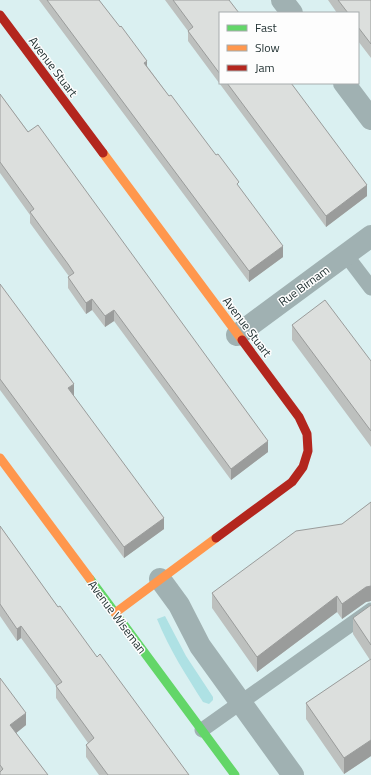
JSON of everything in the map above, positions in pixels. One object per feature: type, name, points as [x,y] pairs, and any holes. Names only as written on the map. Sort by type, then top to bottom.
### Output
[{"type":"street","points":[[282,0],[291,12]]},
{"type":"street","name":"Avenue Stuart","points":[[0,15],[305,426],[310,444],[307,461],[303,469],[292,482],[115,613]]},
{"type":"street","points":[[345,84],[371,119]]},
{"type":"street","name":"Rue Birnam","points":[[237,335],[371,236]]},
{"type":"street","name":"Avenue Wiseman","points":[[0,458],[234,775]]},
{"type":"street","points":[[160,579],[179,605],[200,646],[293,775]]},
{"type":"lane","points":[[346,255],[371,288]]},
{"type":"lane","points":[[202,730],[371,610]]},
{"type":"shaded area","points":[[165,616],[186,656],[213,697],[213,700],[209,704],[203,702],[178,662],[167,641],[157,619]]},
{"type":"building","points":[[47,0],[99,0],[120,27],[121,26],[147,61],[144,63],[169,96],[171,95],[216,155],[218,154],[239,182],[237,184],[283,246],[249,271]]},
{"type":"building","points":[[173,0],[229,0],[238,12],[219,12],[219,73],[188,31],[193,27]]},
{"type":"building","points":[[338,0],[371,0],[371,44],[359,28],[359,12],[347,12]]},
{"type":"building","points":[[228,84],[292,84],[367,185],[326,216]]},
{"type":"building","points":[[0,94],[28,132],[38,125],[268,441],[231,469],[114,310],[105,316],[92,299],[86,303],[68,277],[74,273],[30,212],[34,209],[0,162]]},
{"type":"building","points":[[0,284],[74,384],[68,388],[164,518],[124,547],[0,379]]},
{"type":"building","points":[[325,300],[371,361],[371,431],[292,325]]},
{"type":"building","points":[[371,502],[371,586],[366,587],[342,604],[337,596],[257,657],[212,593],[296,531],[342,524]]},
{"type":"building","points":[[0,526],[58,607],[60,606],[97,657],[100,654],[189,775],[108,775],[86,745],[94,738],[56,686],[62,682],[21,626],[17,629],[0,604]]},
{"type":"building","points":[[371,605],[371,645],[353,618]]},
{"type":"building","points":[[371,659],[371,740],[344,758],[306,703]]},
{"type":"building","points":[[0,678],[26,713],[10,725],[48,775],[0,775],[0,772],[3,769],[0,765]]},
{"type":"traffic: fast","points":[[90,579],[235,775]]},
{"type":"traffic: slow","points":[[103,153],[242,340]]},
{"type":"traffic: slow","points":[[0,458],[90,579]]},
{"type":"traffic: slow","points":[[115,613],[216,538]]},
{"type":"traffic: jam","points":[[0,15],[103,153]]},
{"type":"traffic: jam","points":[[216,538],[292,482],[303,467],[308,451],[307,434],[299,417],[242,340]]}]
